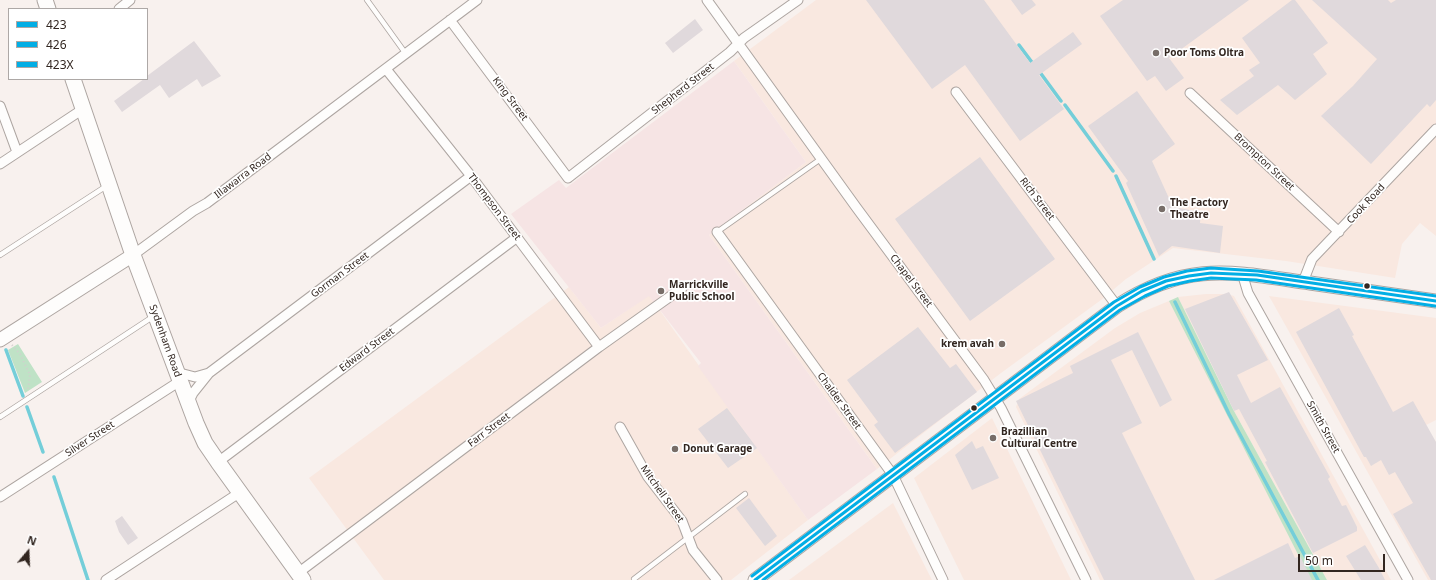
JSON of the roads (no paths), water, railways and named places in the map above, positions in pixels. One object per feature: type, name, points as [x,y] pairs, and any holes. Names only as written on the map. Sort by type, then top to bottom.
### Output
[{"type":"main road","name":"Sydenham Road","points":[[73,80],[156,316],[188,404],[205,443],[300,577]]},
{"type":"main road","name":"Illawarra Road","points":[[3,338],[134,254]]},
{"type":"main road","points":[[755,580],[1117,306],[1144,290],[1173,279],[1216,272],[1242,273],[1436,301]]},
{"type":"street","points":[[119,8],[130,0]]},
{"type":"street","name":"Illawarra Road","points":[[134,254],[193,211],[207,203],[477,0]]},
{"type":"street","name":"Chapel Street","points":[[707,0],[996,398],[1086,580]]},
{"type":"street","name":"Shepherd Street","points":[[568,178],[739,43],[798,0]]},
{"type":"street","name":"King Street","points":[[450,20],[568,178]]},
{"type":"street","name":"Thompson Street","points":[[386,69],[471,176],[598,348]]},
{"type":"street","name":"Rich Street","points":[[956,92],[1117,306]]},
{"type":"street","name":"Brompton Street","points":[[1190,93],[1339,232]]},
{"type":"street","points":[[0,106],[17,152]]},
{"type":"street","points":[[0,164],[83,109]]},
{"type":"street","name":"Cook Road","points":[[1303,282],[1312,259],[1436,129]]},
{"type":"street","name":"Gorman Street","points":[[188,404],[193,393],[210,373],[471,176]]},
{"type":"street","name":"Chalder Street","points":[[717,232],[893,475],[943,580]]},
{"type":"street","name":"Edward Street","points":[[218,462],[516,238]]},
{"type":"street","name":"Smith Street","points":[[1242,273],[1248,294],[1408,580]]},
{"type":"street","name":"Farr Street","points":[[300,577],[598,348],[682,288]]},
{"type":"street","name":"Gorman Street","points":[[178,376],[195,377],[210,373]]},
{"type":"street","name":"Silver Street","points":[[0,497],[178,376]]},
{"type":"street","name":"Mitchell Street","points":[[620,428],[648,478],[682,521],[693,550],[717,580]]},
{"type":"street","points":[[106,580],[239,493]]},
{"type":"lane","points":[[367,0],[406,54]]},
{"type":"lane","points":[[717,232],[822,158]]},
{"type":"lane","points":[[0,255],[109,184]]},
{"type":"lane","points":[[0,417],[156,316]]},
{"type":"lane","points":[[634,579],[745,494]]},
{"type":"waterway","points":[[1019,45],[1034,65]]},
{"type":"waterway","points":[[1039,71],[1061,101]]},
{"type":"waterway","points":[[1065,105],[1113,171]]},
{"type":"waterway","points":[[1116,176],[1154,259]]},
{"type":"waterway","points":[[1175,302],[1229,414],[1318,580]]},
{"type":"waterway","points":[[6,350],[23,396]]},
{"type":"waterway","points":[[27,407],[43,452]]},
{"type":"waterway","points":[[54,477],[88,580]]},
{"type":"place","name":"Poor Toms Oltra","points":[[1156,53]]},
{"type":"place","name":"The Factory Theatre","points":[[1162,209]]},
{"type":"place","name":"Marrickville Public School","points":[[661,291]]},
{"type":"place","name":"krem avah","points":[[1002,344]]},
{"type":"place","name":"Brazillian Cultural Centre","points":[[993,438]]},
{"type":"place","name":"Donut Garage","points":[[675,449]]}]
